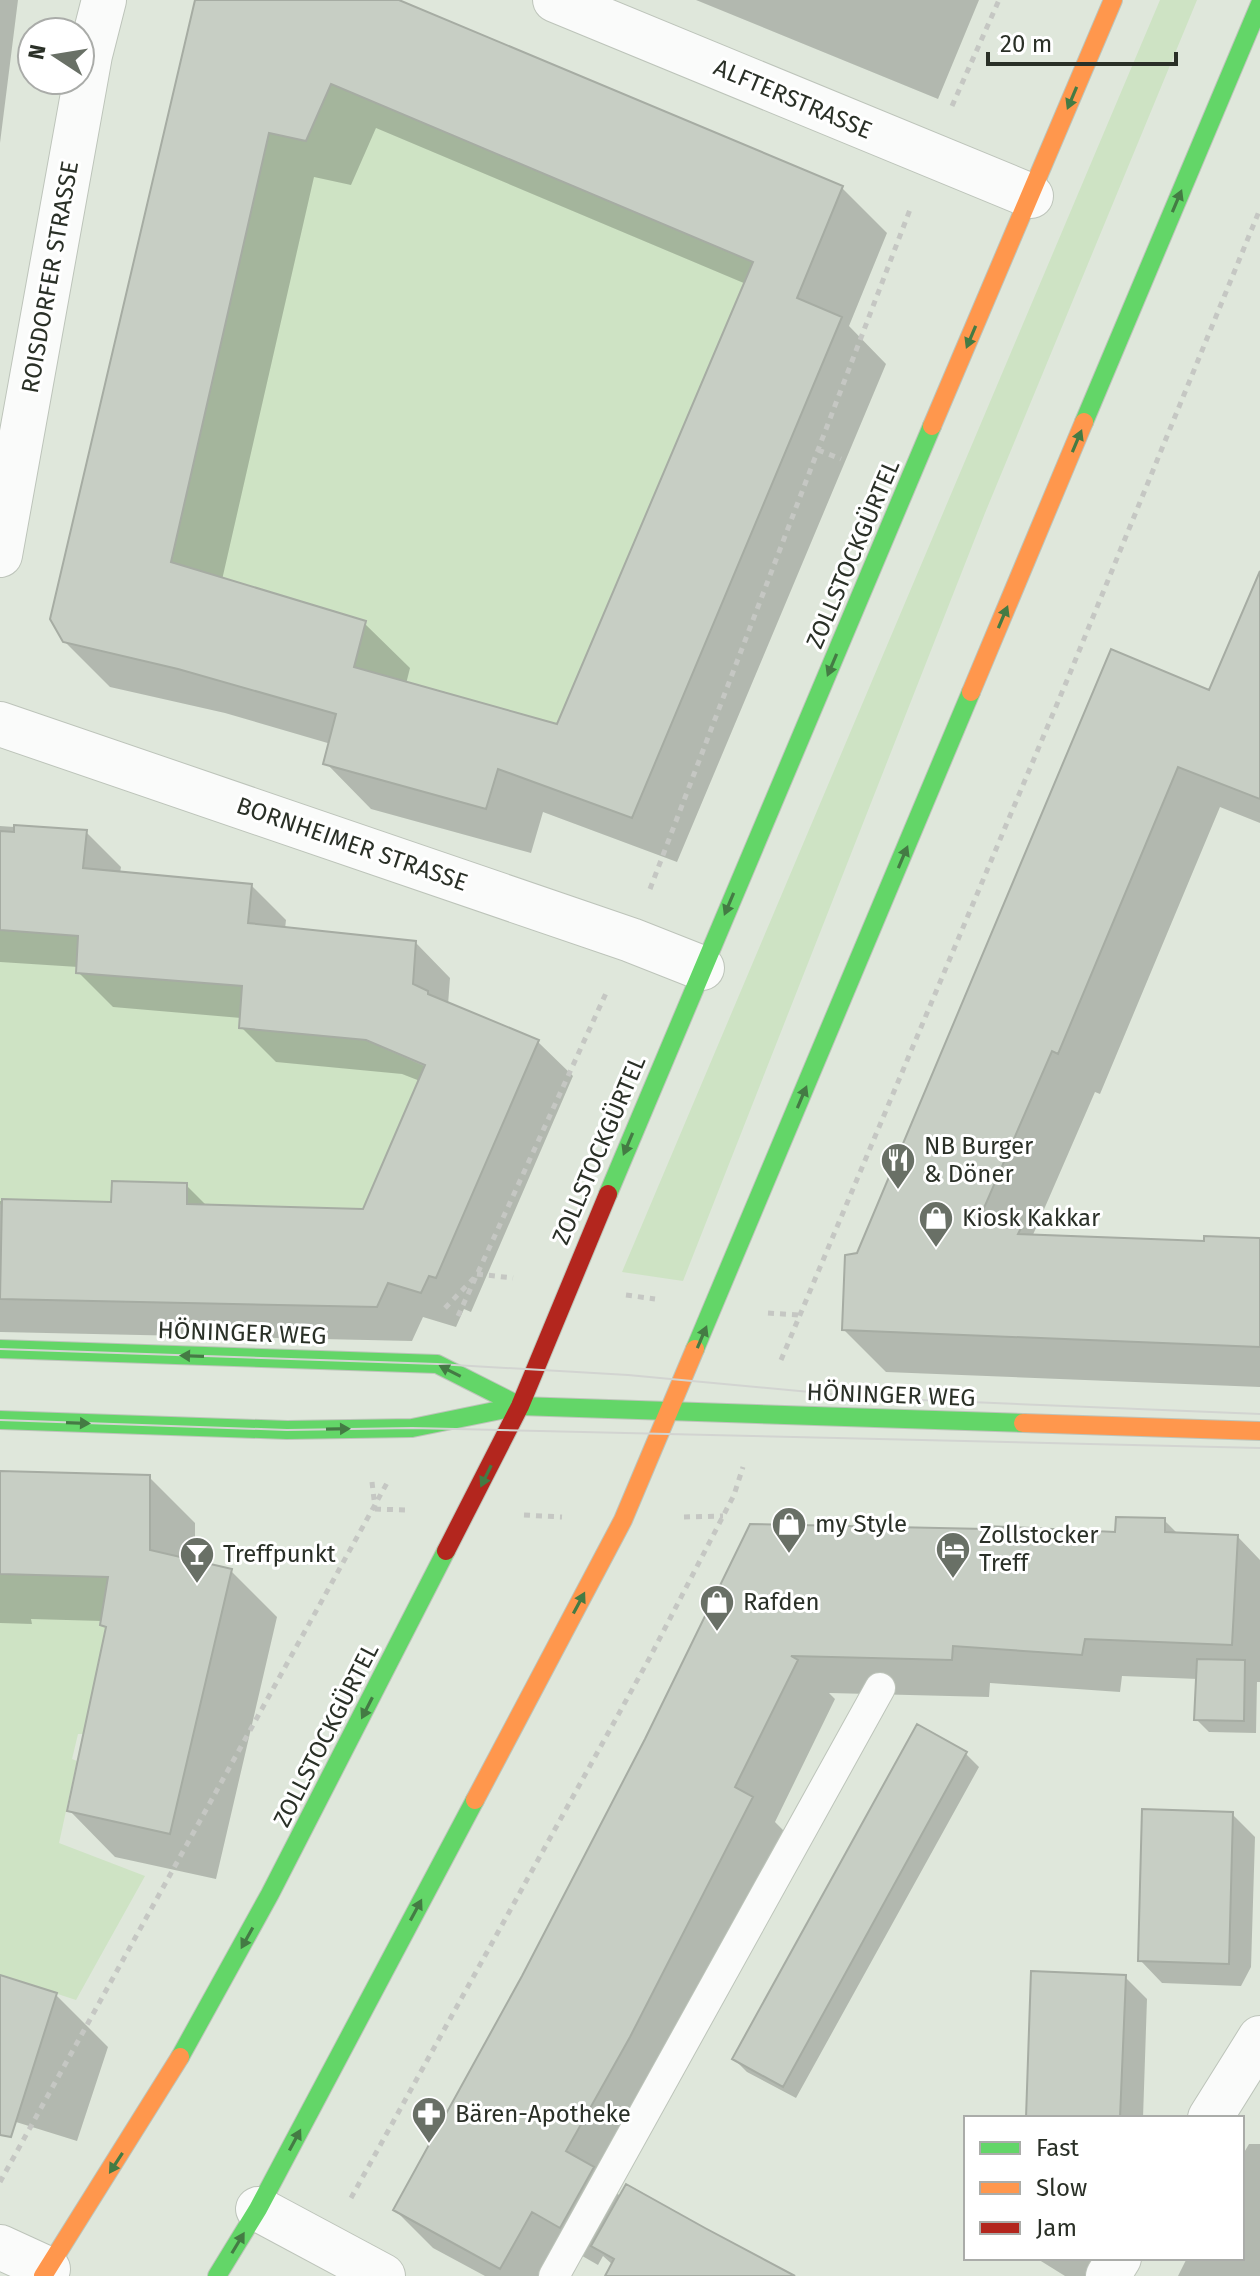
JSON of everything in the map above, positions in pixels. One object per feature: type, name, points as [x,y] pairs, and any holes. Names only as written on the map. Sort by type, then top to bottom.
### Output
[{"type":"main road","name":"ZOLLSTOCKGÜRTEL","points":[[45,2272],[162,2091],[270,1894],[468,1513],[520,1406],[702,968],[1113,0]]},
{"type":"main road","points":[[217,2276],[258,2209],[623,1520],[1260,4]]},
{"type":"main road","name":"HÖNINGER WEG","points":[[0,1349],[437,1364],[520,1406]]},
{"type":"main road","name":"HÖNINGER WEG","points":[[0,1420],[287,1430],[412,1428],[520,1406],[671,1408],[759,1414],[1260,1431]]},
{"type":"street","name":"ROISDORFER STRASSE","points":[[0,555],[87,71],[104,0]]},
{"type":"street","name":"ALFTERSTRASSE","points":[[555,0],[1031,196]]},
{"type":"street","name":"BORNHEIMER STRASSE","points":[[0,724],[631,940],[702,968]]},
{"type":"street","points":[[1212,2116],[1255,2058]]},
{"type":"street","points":[[258,2209],[383,2276]]},
{"type":"street","points":[[0,2247],[45,2272]]},
{"type":"lane","points":[[554,2276],[880,1688]]},
{"type":"path","points":[[799,1315],[714,1309],[477,1274],[631,940],[930,157],[999,0]]},
{"type":"path","points":[[325,2245],[649,1659],[734,1495],[759,1414],[799,1315],[1138,512],[1260,209]]},
{"type":"path","points":[[818,450],[841,459]]},
{"type":"path","points":[[0,2182],[375,1509],[623,1520],[723,1516]]},
{"type":"green space","points":[[1160,0],[1197,0],[985,513],[683,1281],[622,1272]]},
{"type":"green space","points":[[331,84],[754,263],[557,724],[354,667],[171,562],[269,133],[306,141]]},
{"type":"green space","points":[[0,930],[78,936],[76,973],[242,986],[239,1028],[365,1040],[424,1066],[355,1227],[333,1208],[187,1204],[187,1183],[112,1181],[111,1202],[3,1199],[0,1205]]},
{"type":"green space","points":[[119,1571],[104,1601],[100,1625],[106,1627],[83,1734],[78,1734],[72,1759],[77,1761],[59,1843],[145,1876],[76,2000],[0,1975],[0,1574],[106,1577]]},
{"type":"building","points":[[195,0],[399,0],[843,186],[797,298],[842,317],[632,818],[498,769],[486,809],[323,764],[336,714],[178,669],[63,642],[50,619]],"holes":[[[331,84],[753,262],[557,724],[354,667],[366,621],[171,562],[269,133],[306,141]]]},
{"type":"building","points":[[1260,571],[1260,799],[1178,767],[1058,1054],[1052,1051],[977,1224],[1022,1226],[1018,1234],[1204,1241],[1204,1236],[1260,1238],[1260,1347],[842,1330],[845,1255],[857,1253],[1111,649],[1209,690]]},
{"type":"building","points":[[14,825],[87,830],[83,868],[252,884],[248,923],[416,941],[413,984],[428,991],[428,994],[539,1040],[436,1278],[429,1276],[421,1293],[388,1283],[377,1307],[0,1299],[2,1199],[111,1202],[112,1181],[187,1183],[187,1204],[363,1209],[425,1065],[366,1040],[239,1028],[242,986],[76,973],[78,936],[0,930],[0,831],[14,832]]},
{"type":"building","points":[[0,1471],[150,1475],[150,1550],[232,1569],[170,1834],[67,1811],[106,1627],[100,1625],[108,1577],[0,1574]]},
{"type":"building","points":[[1116,1517],[1165,1518],[1165,1532],[1238,1535],[1232,1645],[1085,1639],[1082,1655],[953,1646],[952,1660],[791,1656],[798,1660],[735,1787],[753,1797],[630,2037],[566,2151],[594,2167],[560,2228],[532,2212],[500,2269],[393,2210],[522,1976],[645,1739],[750,1524],[986,1529],[987,1526],[1115,1532]]},
{"type":"building","points":[[1197,1659],[1245,1660],[1244,1721],[1194,1720]]},
{"type":"building","points":[[917,1724],[967,1752],[783,2087],[732,2059]]},
{"type":"building","points":[[1142,1809],[1233,1812],[1229,1964],[1138,1961]]},
{"type":"building","points":[[1031,1971],[1126,1975],[1120,2116],[1026,2116]]},
{"type":"building","points":[[0,1975],[57,1993],[11,2137],[0,2135]]},
{"type":"building","points":[[626,2184],[795,2276],[605,2276],[614,2259],[591,2246]]},
{"type":"tram line","points":[[0,1349],[437,1364],[628,1375],[874,1398],[1260,1414]]},
{"type":"tram line","points":[[0,1420],[287,1430],[412,1428],[1260,1448]]},
{"type":"traffic: fast","points":[[1084,422],[1260,4]]},
{"type":"traffic: fast","points":[[608,1194],[932,426]]},
{"type":"traffic: fast","points":[[695,1349],[971,692]]},
{"type":"traffic: fast","points":[[0,1349],[437,1364],[520,1406]]},
{"type":"traffic: fast","points":[[0,1420],[287,1430],[412,1428],[520,1406],[1023,1423]]},
{"type":"traffic: fast","points":[[180,2057],[270,1894],[446,1551]]},
{"type":"traffic: fast","points":[[217,2276],[258,2209],[475,1800]]},
{"type":"traffic: slow","points":[[932,426],[1113,0]]},
{"type":"traffic: slow","points":[[971,692],[1084,422]]},
{"type":"traffic: slow","points":[[475,1800],[623,1520],[695,1349]]},
{"type":"traffic: slow","points":[[1023,1423],[1260,1431]]},
{"type":"traffic: slow","points":[[43,2276],[180,2057]]},
{"type":"traffic: jam","points":[[446,1551],[520,1406],[608,1194]]},
{"type":"place","name":"NB Burger & Döner","points":[[898,1191]]},
{"type":"place","name":"Kiosk Kakkar","points":[[936,1249]]},
{"type":"place","name":"my Style","points":[[789,1555]]},
{"type":"place","name":"Zollstocker Treff","points":[[953,1580]]},
{"type":"place","name":"Treffpunkt","points":[[197,1585]]},
{"type":"place","name":"Rafden","points":[[717,1633]]},
{"type":"place","name":"Bären-Apotheke","points":[[429,2145]]}]
